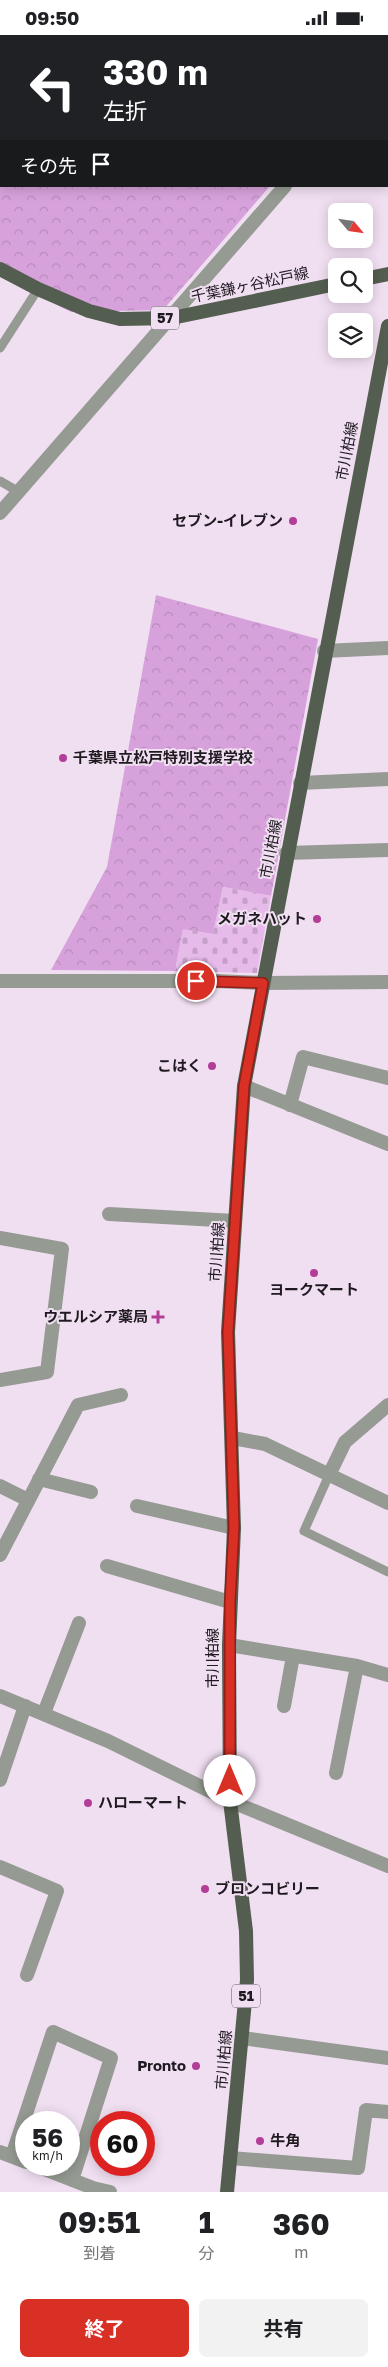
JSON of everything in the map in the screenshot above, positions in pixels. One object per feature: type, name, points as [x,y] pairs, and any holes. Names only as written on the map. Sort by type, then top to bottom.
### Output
[{"type":"main road","name":"千葉鎌ヶ谷松戸線","points":[[0,269],[38,289],[89,311],[120,319],[172,318],[328,286]]},
{"type":"main road","points":[[373,277],[388,274]]},
{"type":"main road","name":"市川柏線","points":[[227,2192],[247,1980],[246,1931],[230,1801],[229,1645],[234,1527],[233,1438],[228,1332],[244,1086],[324,651],[388,325]]},
{"type":"street","points":[[0,513],[172,318],[284,187]]},
{"type":"street","points":[[324,651],[388,648]]},
{"type":"street","points":[[300,783],[388,779]]},
{"type":"street","points":[[286,853],[388,849]]},
{"type":"street","points":[[0,981],[388,982]]},
{"type":"street","points":[[290,1105],[303,1057],[388,1078]]},
{"type":"street","points":[[244,1086],[388,1145]]},
{"type":"street","points":[[108,1215],[235,1221]]},
{"type":"street","points":[[0,1238],[62,1249],[47,1372],[0,1380]]},
{"type":"street","points":[[0,1555],[78,1405],[121,1395]]},
{"type":"street","points":[[329,1475],[345,1442],[388,1405]]},
{"type":"street","points":[[233,1438],[265,1444],[388,1503]]},
{"type":"street","points":[[39,1479],[91,1492]]},
{"type":"street","points":[[0,1486],[28,1500]]},
{"type":"street","points":[[137,1507],[234,1527]]},
{"type":"street","points":[[108,1566],[230,1602]]},
{"type":"street","points":[[44,1713],[79,1623]]},
{"type":"street","points":[[229,1645],[357,1666],[388,1675]]},
{"type":"street","points":[[284,1706],[293,1655]]},
{"type":"street","points":[[336,1773],[357,1666]]},
{"type":"street","points":[[0,1696],[108,1741],[230,1801],[388,1866]]},
{"type":"street","points":[[0,1780],[25,1706]]},
{"type":"street","points":[[0,1867],[57,1891],[27,1975]]},
{"type":"street","points":[[6,2154],[53,2033],[111,2057],[72,2180]]},
{"type":"street","points":[[242,2038],[388,2058]]},
{"type":"street","points":[[230,2159],[358,2168],[366,2110],[388,2112]]},
{"type":"street","points":[[62,2176],[92,2190],[110,2192]]},
{"type":"lane","points":[[0,348],[38,289]]},
{"type":"lane","points":[[0,481],[19,492]]},
{"type":"lane","points":[[329,1475],[304,1531],[388,1571]]},
{"type":"green space","points":[[0,187],[269,187],[163,310],[71,312],[0,276]]},
{"type":"green space","points":[[156,595],[318,639],[271,896],[223,887],[213,934],[183,930],[175,971],[51,970],[107,867]]},
{"type":"green space","points":[[223,887],[271,896],[257,973],[175,971],[183,929],[213,934]]},
{"type":"place","name":"セブン-イレブン","points":[[293,521]]},
{"type":"place","name":"千葉県立松戸特別支援学校","points":[[63,758]]},
{"type":"place","name":"メガネハット","points":[[317,919]]},
{"type":"place","name":"こはく","points":[[212,1066]]},
{"type":"place","name":"ヨークマート","points":[[314,1273]]},
{"type":"place","name":"ウエルシア薬局","points":[[158,1317]]},
{"type":"place","name":"ハローマート","points":[[88,1803]]},
{"type":"place","name":"ブロンコビリー","points":[[205,1889]]},
{"type":"place","name":"Pronto","points":[[196,2066]]},
{"type":"place","name":"牛角","points":[[260,2141]]},
{"type":"route","points":[[196,981],[263,983],[244,1086],[228,1332],[233,1438],[234,1527],[229,1645],[230,1781]]}]
